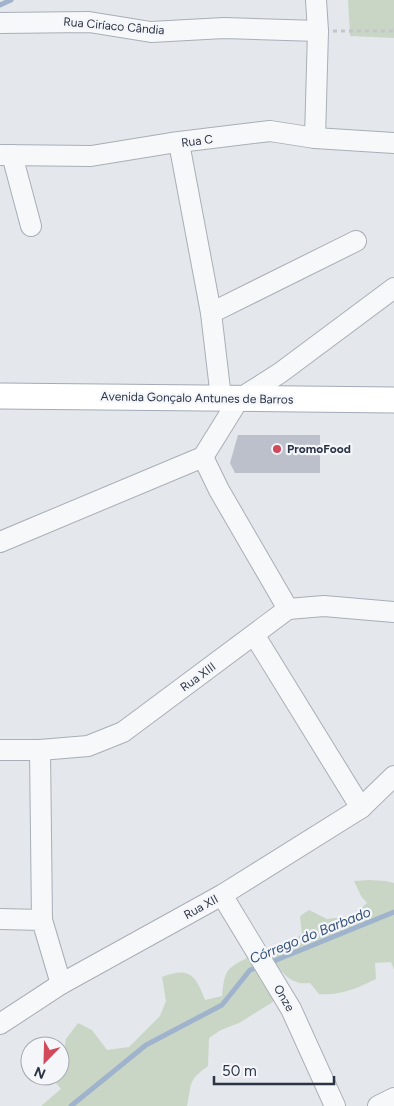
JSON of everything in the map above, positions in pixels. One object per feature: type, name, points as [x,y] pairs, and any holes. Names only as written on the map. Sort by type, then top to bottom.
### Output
[{"type":"main road","name":"Avenida Gonçalo Antunes de Barros","points":[[0,396],[394,400]]},
{"type":"street","points":[[316,0],[318,31],[316,138]]},
{"type":"street","name":"Rua Ciríaco Cândia","points":[[0,23],[89,22],[152,32],[224,28],[318,31]]},
{"type":"street","name":"Rua C","points":[[6,155],[90,156],[270,131],[316,138],[394,143]]},
{"type":"street","points":[[0,542],[203,457],[230,398],[211,313],[179,143]]},
{"type":"street","points":[[6,155],[31,226]]},
{"type":"street","points":[[211,313],[356,241]]},
{"type":"street","points":[[230,398],[280,373],[394,288]]},
{"type":"street","points":[[203,457],[219,490],[288,609],[324,606],[394,612]]},
{"type":"street","name":"Rua XIII","points":[[0,750],[40,750],[88,746],[123,732],[255,636],[288,609]]},
{"type":"street","points":[[255,636],[361,808]]},
{"type":"street","points":[[40,750],[42,920],[61,984]]},
{"type":"street","name":"Rua XII","points":[[0,1024],[61,984],[222,896],[361,808],[394,776]]},
{"type":"street","name":"Onze","points":[[222,896],[291,1009],[335,1106]]},
{"type":"street","points":[[0,919],[42,920]]},
{"type":"street","points":[[378,1106],[394,1098]]},
{"type":"path","points":[[318,31],[394,31]]},
{"type":"green space","points":[[348,0],[394,0],[394,38],[350,36]]},
{"type":"green space","points":[[369,880],[394,883],[394,970],[391,962],[375,963],[376,979],[349,991],[335,994],[319,994],[310,983],[296,982],[285,975],[269,954],[302,934],[300,916],[309,910],[327,919],[352,916],[367,903],[361,896],[354,881]]},
{"type":"green space","points":[[249,957],[276,1000],[239,1023],[221,1030],[209,1038],[208,1066],[193,1079],[187,1106],[41,1106],[61,1089],[58,1086],[70,1086],[70,1036],[68,1036],[78,1023],[92,1030],[107,1050],[129,1047],[160,1016],[166,1001],[162,977],[179,972],[190,975],[198,984],[205,1000],[222,996],[226,975],[235,964]]},
{"type":"building","name":"PromoFood","points":[[238,435],[320,435],[320,473],[235,473],[230,463]]},
{"type":"waterway","points":[[0,5],[11,0]]},
{"type":"waterway","name":"Córrego do Barbado","points":[[269,963],[394,912]]},
{"type":"waterway","name":"Córrego do Barbado","points":[[71,1106],[146,1045],[222,1005],[250,970],[261,966]]},
{"type":"place","name":"PromoFood","points":[[277,449]]}]
